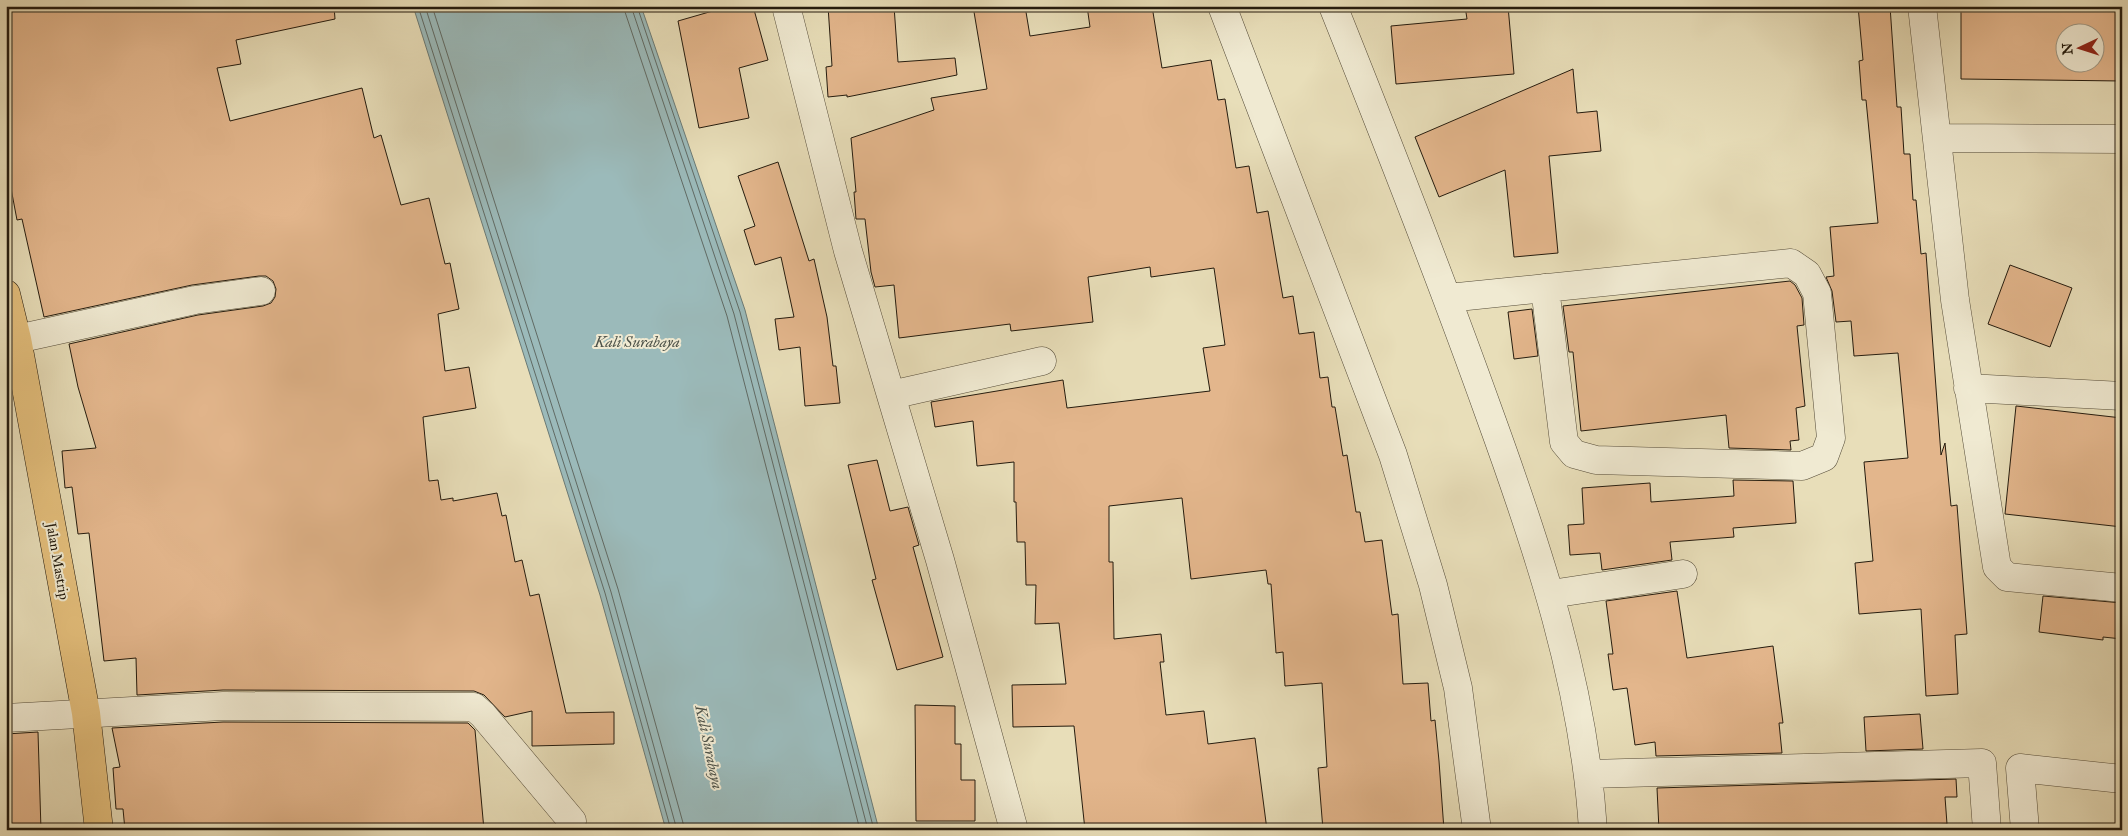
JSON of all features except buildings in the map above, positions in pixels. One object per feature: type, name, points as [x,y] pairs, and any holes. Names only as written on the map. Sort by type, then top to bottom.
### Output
[{"type":"main road","name":"Jalan Mastrip","points":[[6,294],[17,339],[86,713],[99,830]]},
{"type":"street","points":[[786,6],[848,251],[940,560],[1014,830]]},
{"type":"street","points":[[1222,6],[1394,455],[1433,585],[1458,688],[1477,830]]},
{"type":"street","points":[[1333,6],[1448,298],[1551,594],[1572,683],[1589,774],[1593,830]]},
{"type":"street","points":[[1922,6],[1955,300],[1998,570],[2007,577],[2122,588]]},
{"type":"street","points":[[1938,138],[2122,139]]},
{"type":"street","points":[[1448,298],[1545,288],[1791,263],[1807,274],[1817,293],[1831,438],[1824,457],[1802,466],[1596,460],[1574,454],[1564,442],[1545,288]]},
{"type":"street","points":[[17,339],[195,300],[262,291]]},
{"type":"street","points":[[891,395],[1042,361]]},
{"type":"street","points":[[1968,388],[2122,396]]},
{"type":"street","points":[[1551,594],[1683,574]]},
{"type":"street","points":[[6,718],[223,706],[474,707],[483,715],[572,821]]},
{"type":"street","points":[[1589,774],[1982,763],[1987,830]]},
{"type":"street","points":[[2025,830],[2020,768],[2122,779]]},
{"type":"water","name":"Kali Surabaya","points":[[413,6],[641,6],[745,310],[879,830],[666,830],[600,595]]}]
